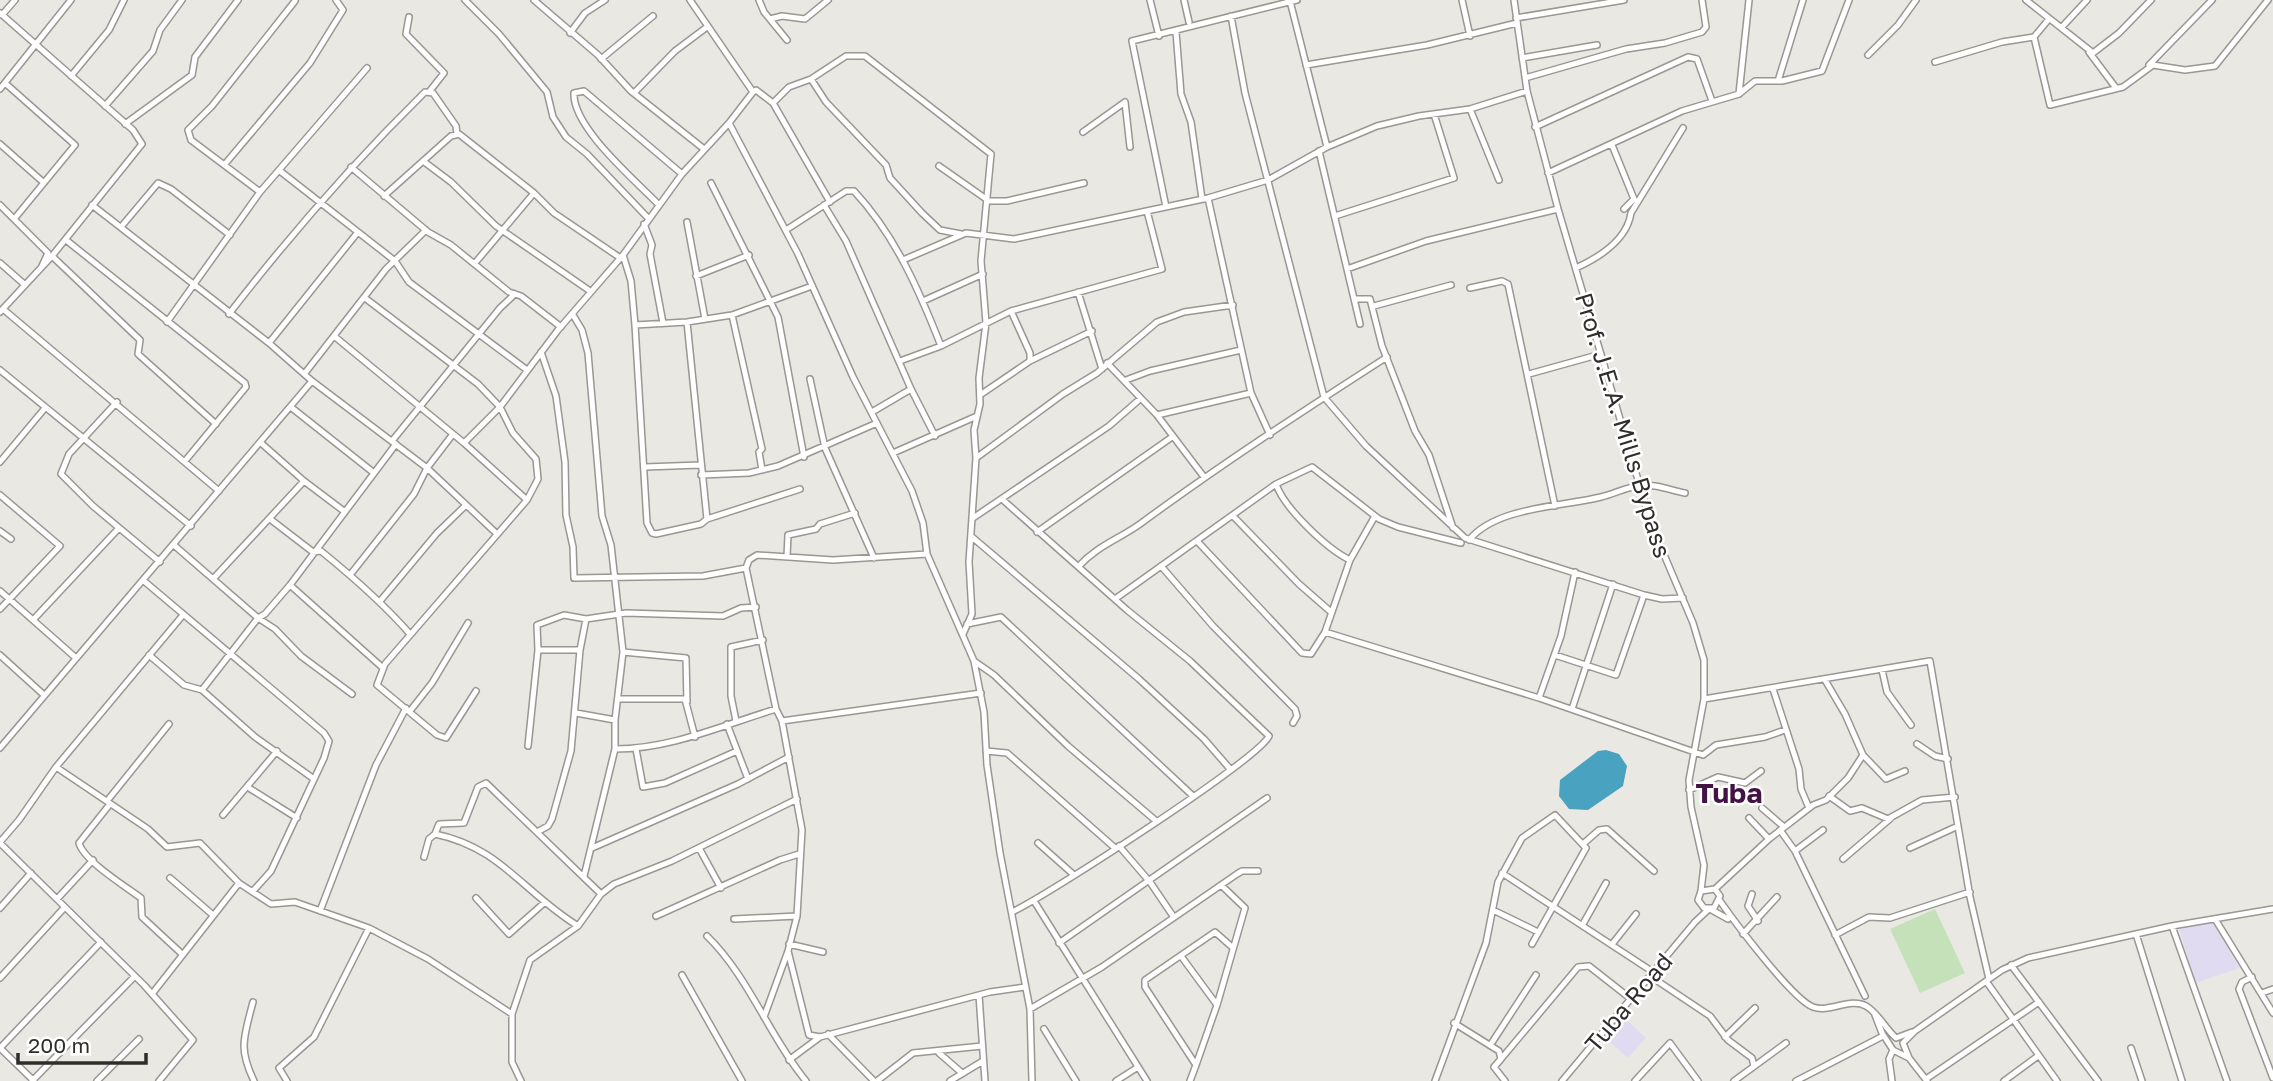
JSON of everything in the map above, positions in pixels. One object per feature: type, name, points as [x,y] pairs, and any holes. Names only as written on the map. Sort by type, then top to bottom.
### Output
[{"type":"street","points":[[15,0],[2,17],[125,124],[142,144],[66,240],[2,310],[117,402],[219,491]]},
{"type":"street","points":[[15,218],[75,145],[2,86],[71,0]]},
{"type":"street","points":[[71,76],[109,30],[124,0]]},
{"type":"street","points":[[105,106],[153,51],[160,30],[182,0]]},
{"type":"street","points":[[125,124],[192,75],[195,58],[238,0]]},
{"type":"street","points":[[225,164],[310,63],[343,10],[336,0]]},
{"type":"street","points":[[465,0],[499,34],[547,92],[553,117],[566,137],[587,154],[646,221],[663,323]]},
{"type":"street","points":[[534,0],[601,59],[634,93],[704,149]]},
{"type":"street","points":[[570,33],[585,13],[605,0]]},
{"type":"street","points":[[690,0],[753,92]]},
{"type":"street","points":[[759,0],[787,40]]},
{"type":"street","points":[[770,19],[782,16],[806,19],[828,0]]},
{"type":"street","points":[[1150,0],[1159,36]]},
{"type":"street","points":[[1184,0],[1189,22]]},
{"type":"street","points":[[1250,0],[1252,9]]},
{"type":"street","points":[[1462,0],[1470,36]]},
{"type":"street","name":"Prof. J.E.A. Mills Bypass","points":[[1514,0],[1527,91],[1558,209],[1639,485],[1660,548],[1683,598],[1704,660],[1704,699],[1689,790],[1704,865],[1701,891]]},
{"type":"street","points":[[1306,65],[1470,36],[1517,20],[1623,0]]},
{"type":"street","points":[[1525,78],[1626,49],[1665,43],[1702,32],[1706,27],[1702,0]]},
{"type":"street","points":[[1739,94],[1749,0]]},
{"type":"street","points":[[1778,81],[1803,0]]},
{"type":"street","points":[[1548,173],[1682,111],[1739,94],[1755,81],[1778,81],[1816,75],[1822,71],[1849,0]]},
{"type":"street","points":[[1868,55],[1898,25],[1914,3],[1905,0]]},
{"type":"street","points":[[2025,0],[2089,51],[2116,89]]},
{"type":"street","points":[[2062,27],[2087,0]]},
{"type":"street","points":[[2089,51],[2095,52],[2111,39],[2151,0]]},
{"type":"street","points":[[2034,37],[2050,104],[2116,89],[2147,68],[2212,0]]},
{"type":"street","points":[[2147,68],[2162,65],[2185,70],[2215,66],[2268,0]]},
{"type":"street","points":[[260,192],[191,140],[188,130],[212,106],[295,1]]},
{"type":"street","points":[[1166,207],[1132,41],[1175,32],[1252,9],[1293,1],[1327,147]]},
{"type":"street","points":[[601,59],[653,16]]},
{"type":"street","points":[[1231,16],[1245,93],[1324,397],[1366,446],[1469,540],[1644,595],[1662,599],[1683,598]]},
{"type":"street","points":[[229,314],[289,236],[351,167],[429,92],[444,73],[410,41],[406,33],[409,17]]},
{"type":"street","points":[[1935,62],[2002,42],[2034,37],[2049,19]]},
{"type":"street","points":[[634,93],[675,51],[707,27]]},
{"type":"street","points":[[1175,32],[1181,94],[1193,132],[1205,199],[1233,305],[1251,393],[1270,435]]},
{"type":"street","points":[[1522,58],[1597,45]]},
{"type":"street","points":[[773,103],[789,87],[811,79],[846,56],[865,56],[991,153],[983,274],[986,323],[979,378],[969,562],[972,614],[963,634]]},
{"type":"street","points":[[1535,127],[1688,57],[1697,59],[1712,101]]},
{"type":"street","points":[[167,322],[260,192],[368,68]]},
{"type":"street","points":[[811,79],[826,102],[886,165],[891,178],[940,230],[1014,239],[1205,199],[1268,180],[1327,147],[1377,127],[1470,108],[1527,91]]},
{"type":"street","points":[[464,443],[500,407],[561,327],[621,256],[682,174],[756,90],[773,103],[827,203],[935,436]]},
{"type":"street","points":[[659,205],[590,131],[573,106],[574,93],[584,91],[682,174]]},
{"type":"street","points":[[429,92],[456,126],[457,134],[534,193],[554,213],[621,256],[631,281],[647,523],[652,533],[701,524],[707,519],[800,489]]},
{"type":"street","points":[[1083,132],[1125,102],[1130,147]]},
{"type":"street","points":[[1470,108],[1499,180]]},
{"type":"street","points":[[1335,216],[1454,178],[1434,114]]},
{"type":"street","points":[[729,123],[786,230],[918,505],[927,554],[974,661],[981,693],[986,751],[1030,1009],[1032,1081]]},
{"type":"street","points":[[1576,268],[1602,257],[1629,224],[1631,212],[1683,128]]},
{"type":"street","points":[[384,196],[457,134]]},
{"type":"street","points":[[0,144],[43,182]]},
{"type":"street","points":[[1612,145],[1634,199],[1624,209]]},
{"type":"street","points":[[1319,151],[1360,324]]},
{"type":"street","points":[[423,161],[460,190],[483,216],[590,291]]},
{"type":"street","points":[[939,166],[989,201],[1007,201],[1084,183]]},
{"type":"street","points":[[351,167],[426,230],[561,327]]},
{"type":"street","points":[[280,171],[395,261],[410,282],[480,332],[527,370]]},
{"type":"street","points":[[121,227],[158,183],[171,189],[230,235]]},
{"type":"street","points":[[711,183],[772,302],[804,457]]},
{"type":"street","points":[[786,230],[846,191],[854,191],[887,232],[903,260],[941,346]]},
{"type":"street","points":[[474,263],[518,215],[534,193]]},
{"type":"street","points":[[0,205],[48,253],[41,268]]},
{"type":"street","points":[[92,205],[268,342],[312,382],[427,468],[496,533]]},
{"type":"street","points":[[1348,269],[1426,241],[1558,209]]},
{"type":"street","points":[[900,361],[941,346],[1011,311],[1162,269],[1147,211]]},
{"type":"street","points":[[687,222],[705,319]]},
{"type":"street","points":[[305,373],[395,261],[426,230]]},
{"type":"street","points":[[268,342],[358,232]]},
{"type":"street","points":[[903,260],[961,234]]},
{"type":"street","points":[[66,240],[245,383],[246,387],[185,461]]},
{"type":"street","points":[[52,256],[140,340],[138,354],[152,370],[216,424]]},
{"type":"street","points":[[696,276],[749,256]]},
{"type":"street","points":[[0,263],[24,284]]},
{"type":"street","points":[[923,301],[983,274]]},
{"type":"street","points":[[1470,288],[1502,281],[1508,284],[1555,506]]},
{"type":"street","points":[[1374,306],[1451,285]]},
{"type":"street","points":[[635,325],[687,322],[732,315],[813,286]]},
{"type":"street","points":[[1078,292],[1102,369]]},
{"type":"street","points":[[202,690],[258,618],[265,614],[290,585],[453,365],[515,294]]},
{"type":"street","points":[[365,298],[453,365],[500,407],[513,433],[536,459],[538,478],[527,500],[383,668],[378,689],[408,709],[437,735],[446,738],[477,691]]},
{"type":"street","points":[[1354,299],[1370,299],[1374,306],[1387,356],[1415,431],[1429,455],[1453,528]]},
{"type":"street","points":[[976,458],[1102,369],[1157,322],[1184,312],[1233,305]]},
{"type":"street","points":[[1011,311],[1030,353],[1030,361]]},
{"type":"street","points":[[573,315],[582,330],[588,353],[602,516],[611,545],[623,652],[615,720],[615,749],[584,876]]},
{"type":"street","points":[[732,315],[762,449],[759,452],[762,470]]},
{"type":"street","points":[[687,322],[707,519]]},
{"type":"street","points":[[980,395],[1030,361],[1092,331]]},
{"type":"street","points":[[334,336],[464,443],[527,500]]},
{"type":"street","points":[[1126,380],[1150,371],[1241,350]]},
{"type":"street","points":[[541,352],[556,396],[565,462],[566,515],[573,547],[574,578],[703,576],[746,568]]},
{"type":"street","points":[[1529,374],[1601,354]]},
{"type":"street","points":[[1079,566],[1100,546],[1123,536],[1204,477],[1387,356]]},
{"type":"street","points":[[1107,363],[1157,415],[1171,437],[1204,477]]},
{"type":"street","points":[[0,370],[191,526]]},
{"type":"street","points":[[810,379],[825,448],[874,558]]},
{"type":"street","points":[[0,748],[312,382]]},
{"type":"street","points":[[872,412],[911,388]]},
{"type":"street","points":[[1157,415],[1251,393]]},
{"type":"street","points":[[973,518],[1109,426],[1140,400]]},
{"type":"street","points":[[117,402],[63,464],[63,478],[160,562]]},
{"type":"street","points":[[0,461],[45,408]]},
{"type":"street","points":[[292,408],[374,473]]},
{"type":"street","points":[[893,453],[977,416]]},
{"type":"street","points":[[701,475],[762,470],[804,457],[877,423]]},
{"type":"street","points":[[351,575],[414,494],[427,468],[453,434]]},
{"type":"street","points":[[1037,531],[1171,437]]},
{"type":"street","points":[[261,443],[345,512]]},
{"type":"street","points":[[645,467],[700,465]]},
{"type":"street","points":[[1115,599],[1276,484],[1311,467],[1324,473],[1375,516],[1398,527],[1461,543]]},
{"type":"street","points":[[213,579],[304,481]]},
{"type":"street","points":[[1276,484],[1283,500],[1328,546],[1350,560]]},
{"type":"street","points":[[1469,540],[1486,526],[1516,511],[1555,506],[1639,485],[1685,492]]},
{"type":"street","points":[[0,495],[60,546],[0,609]]},
{"type":"street","points":[[1003,500],[1190,661],[1269,736],[1231,770],[1034,901],[1012,912]]},
{"type":"street","points":[[381,600],[437,533],[466,505]]},
{"type":"street","points":[[787,557],[788,535],[816,529],[820,524],[855,513]]},
{"type":"street","points":[[1233,516],[1299,584],[1331,612]]},
{"type":"street","points":[[1197,541],[1302,653],[1311,654],[1325,632],[1350,560],[1375,516]]},
{"type":"street","points":[[270,519],[313,552],[321,551],[351,575],[381,600],[411,634]]},
{"type":"street","points":[[33,620],[119,528]]},
{"type":"street","points":[[0,531],[11,539]]},
{"type":"street","points":[[972,537],[1139,679],[1204,739],[1231,770]]},
{"type":"street","points":[[175,545],[258,618],[275,629],[301,656],[352,694]]},
{"type":"street","points":[[764,1017],[789,948],[797,916],[802,830],[782,721],[776,709],[746,568],[748,560],[757,555],[874,558],[927,554]]},
{"type":"street","points":[[1161,566],[1213,626],[1295,709],[1297,716],[1293,723]]},
{"type":"street","points":[[1539,698],[1555,654],[1575,572]]},
{"type":"street","points":[[144,581],[324,733],[328,745],[297,818],[271,871],[253,891]]},
{"type":"street","points":[[1572,709],[1612,584]]},
{"type":"street","points":[[290,585],[383,668]]},
{"type":"street","points":[[0,591],[76,657]]},
{"type":"street","points":[[1555,654],[1613,676],[1619,673],[1644,595]]},
{"type":"street","points":[[528,746],[538,650],[537,625],[564,615],[586,619],[618,615],[723,616],[741,608],[756,607]]},
{"type":"street","points":[[159,1081],[193,1040],[152,994],[0,842],[19,820],[56,766],[183,615]]},
{"type":"street","points":[[967,624],[1001,617],[1193,796]]},
{"type":"street","points":[[537,832],[548,826],[556,808],[571,751],[580,650],[586,619]]},
{"type":"street","points":[[320,911],[376,765],[408,709],[432,683],[468,623]]},
{"type":"street","points":[[1325,632],[1539,698],[1694,749],[1703,755],[1716,745],[1765,737],[1785,730]]},
{"type":"street","points":[[736,721],[731,696],[731,647],[763,640]]},
{"type":"street","points":[[538,650],[580,650]]},
{"type":"street","points":[[623,652],[686,658],[687,702],[695,737]]},
{"type":"street","points":[[149,655],[184,685],[202,690],[255,737],[314,779]]},
{"type":"street","points":[[1,658],[44,695]]},
{"type":"street","points":[[974,661],[994,675],[1068,746],[1156,820]]},
{"type":"street","points":[[1704,699],[1930,661],[1988,980],[2013,1021],[2057,1081]]},
{"type":"street","points":[[1882,670],[1886,692],[1911,725]]},
{"type":"street","points":[[1825,680],[1863,755],[1886,779],[1905,771]]},
{"type":"street","points":[[1773,689],[1800,769],[1799,785],[1809,808]]},
{"type":"street","points":[[782,721],[981,693]]},
{"type":"street","points":[[619,699],[685,699],[687,702]]},
{"type":"street","points":[[615,749],[636,749],[695,737],[776,709]]},
{"type":"street","points":[[576,713],[615,720]]},
{"type":"street","points":[[169,724],[79,843],[93,860],[141,898],[142,917],[182,954]]},
{"type":"street","points":[[727,724],[748,779]]},
{"type":"street","points":[[1917,744],[1948,759]]},
{"type":"street","points":[[636,749],[643,788],[665,783],[737,751]]},
{"type":"street","points":[[223,815],[249,788],[277,751]]},
{"type":"street","points":[[986,751],[1007,753],[1117,847],[1150,882],[1173,916]]},
{"type":"street","points":[[1695,922],[1701,891],[1713,889],[1769,839],[1829,796],[1848,778],[1863,755]]},
{"type":"street","points":[[591,848],[748,779],[789,757]]},
{"type":"street","points":[[56,766],[148,829],[167,847],[200,843],[239,883],[271,904],[295,902],[369,928],[428,959],[512,1014]]},
{"type":"street","points":[[1689,790],[1715,778],[1745,783],[1762,771]]},
{"type":"street","points":[[424,857],[429,839],[435,834],[439,824],[464,823],[478,787],[486,783],[601,894]]},
{"type":"street","points":[[249,788],[297,818]]},
{"type":"street","points":[[1829,796],[1850,811],[1862,808],[1882,818],[1891,818]]},
{"type":"street","points":[[1843,859],[1891,818],[1922,800],[1955,797]]},
{"type":"street","points":[[1059,943],[1268,798]]},
{"type":"street","points":[[521,1081],[512,1062],[512,1014],[530,960],[578,926],[601,894],[614,884],[699,848],[797,799]]},
{"type":"street","points":[[1762,808],[1782,829],[1865,996]]},
{"type":"street","points":[[1435,1081],[1454,1023],[1486,943],[1502,873],[1522,838],[1555,815],[1586,848],[1532,944]]},
{"type":"street","points":[[1749,818],[1769,839]]},
{"type":"street","points":[[1910,848],[1958,826]]},
{"type":"street","points":[[1583,844],[1599,830],[1607,829],[1654,871]]},
{"type":"street","points":[[1794,851],[1823,830]]},
{"type":"street","points":[[435,834],[468,842],[487,852],[544,903],[578,926]]},
{"type":"street","points":[[1038,843],[1074,875]]},
{"type":"street","points":[[699,848],[721,888]]},
{"type":"street","points":[[656,916],[799,854]]},
{"type":"street","points":[[57,899],[93,860]]},
{"type":"street","points":[[1704,865],[1713,889],[1731,920],[1804,1002],[1822,1009],[1857,1003],[1875,1015],[1926,1080],[2039,1002]]},
{"type":"street","points":[[1030,1009],[1083,978],[1242,871],[1258,871]]},
{"type":"street","points":[[0,908],[31,873]]},
{"type":"street","points":[[1502,873],[1613,943],[1710,1016],[1725,1037],[1752,1058],[1754,1066]]},
{"type":"street","points":[[170,878],[213,915]]},
{"type":"street","points":[[152,994],[239,883]]},
{"type":"street","points":[[1583,923],[1606,883]]},
{"type":"street","points":[[1190,1081],[1217,1005],[1245,908],[1221,885]]},
{"type":"street","points":[[1835,934],[1863,919],[1890,918],[1970,892]]},
{"type":"street","points":[[1752,894],[1748,906],[1758,921]]},
{"type":"street","points":[[1743,934],[1758,921],[1777,897]]},
{"type":"street","points":[[476,898],[509,934],[544,903]]},
{"type":"street","points":[[1034,901],[1147,1081]]},
{"type":"street","points":[[1709,909],[1720,901]]},
{"type":"street","points":[[1699,903],[1731,920]]},
{"type":"street","points":[[0,978],[64,908]]},
{"type":"street","points":[[1493,909],[1538,932]]},
{"type":"street","name":"Tuba Road","points":[[1562,1081],[1695,922],[1709,909]]},
{"type":"street","points":[[1892,1081],[1889,1059],[1897,1044],[2011,965],[2038,955],[2172,926],[2273,909]]},
{"type":"street","points":[[1613,943],[1636,914]]},
{"type":"street","points":[[734,919],[797,916]]},
{"type":"street","points":[[2215,919],[2273,1013]]},
{"type":"street","points":[[2172,926],[2227,1081]]},
{"type":"street","points":[[287,1081],[279,1068],[314,1037],[369,928]]},
{"type":"street","points":[[1196,1065],[1145,987],[1145,980],[1215,932],[1233,947]]},
{"type":"street","points":[[2136,934],[2182,1081]]},
{"type":"street","points":[[707,936],[730,963],[789,1060],[806,1081]]},
{"type":"street","points":[[101,943],[0,1048],[33,1081],[134,977]]},
{"type":"street","points":[[789,948],[823,952]]},
{"type":"street","points":[[789,948],[807,1033],[820,1037]]},
{"type":"street","points":[[1181,956],[1217,1005]]},
{"type":"street","points":[[2011,965],[2098,1081]]},
{"type":"street","points":[[1506,1081],[1494,1067],[1578,967],[1589,966],[1631,999]]},
{"type":"street","points":[[682,975],[742,1081]]},
{"type":"street","points":[[1491,1044],[1536,975]]},
{"type":"street","points":[[2252,977],[2242,982],[2239,989],[2273,1078]]},
{"type":"street","points":[[789,1060],[828,1034],[979,995],[1025,987]]},
{"type":"street","points":[[2262,993],[2273,989]]},
{"type":"street","points":[[979,995],[985,1081]]},
{"type":"street","points":[[253,1002],[243,1046],[243,1059],[254,1081]]},
{"type":"street","points":[[1725,1037],[1755,1008]]},
{"type":"street","points":[[1875,1015],[1884,1036],[1897,1044]]},
{"type":"street","points":[[1454,1023],[1491,1044],[1501,1055],[1501,1059]]},
{"type":"street","points":[[1044,1029],[1076,1081]]},
{"type":"street","points":[[828,1034],[875,1081],[897,1062],[913,1054],[982,1046]]},
{"type":"street","points":[[1796,1081],[1884,1036]]},
{"type":"street","points":[[97,1081],[139,1039]]},
{"type":"street","points":[[1638,1080],[1670,1043],[1698,1081]]},
{"type":"street","points":[[1734,1081],[1786,1043]]},
{"type":"street","points":[[2131,1048],[2142,1081]]},
{"type":"street","points":[[939,1053],[962,1073]]},
{"type":"street","points":[[2004,1081],[2038,1056]]},
{"type":"street","points":[[950,1081],[983,1061]]},
{"type":"street","points":[[1116,1081],[1138,1067]]},
{"type":"shaded area","points":[[2214,922],[2239,968],[2196,983],[2179,929]]},
{"type":"shaded area","points":[[1622,1016],[1646,1038],[1628,1058],[1603,1036]]},
{"type":"green space","points":[[1935,909],[1965,973],[1920,993],[1890,929]]},
{"type":"water","points":[[1606,750],[1619,754],[1627,766],[1623,786],[1588,810],[1569,809],[1559,796],[1560,780],[1598,751]]},
{"type":"district","name":"Tuba","points":[[1729,792]]}]
